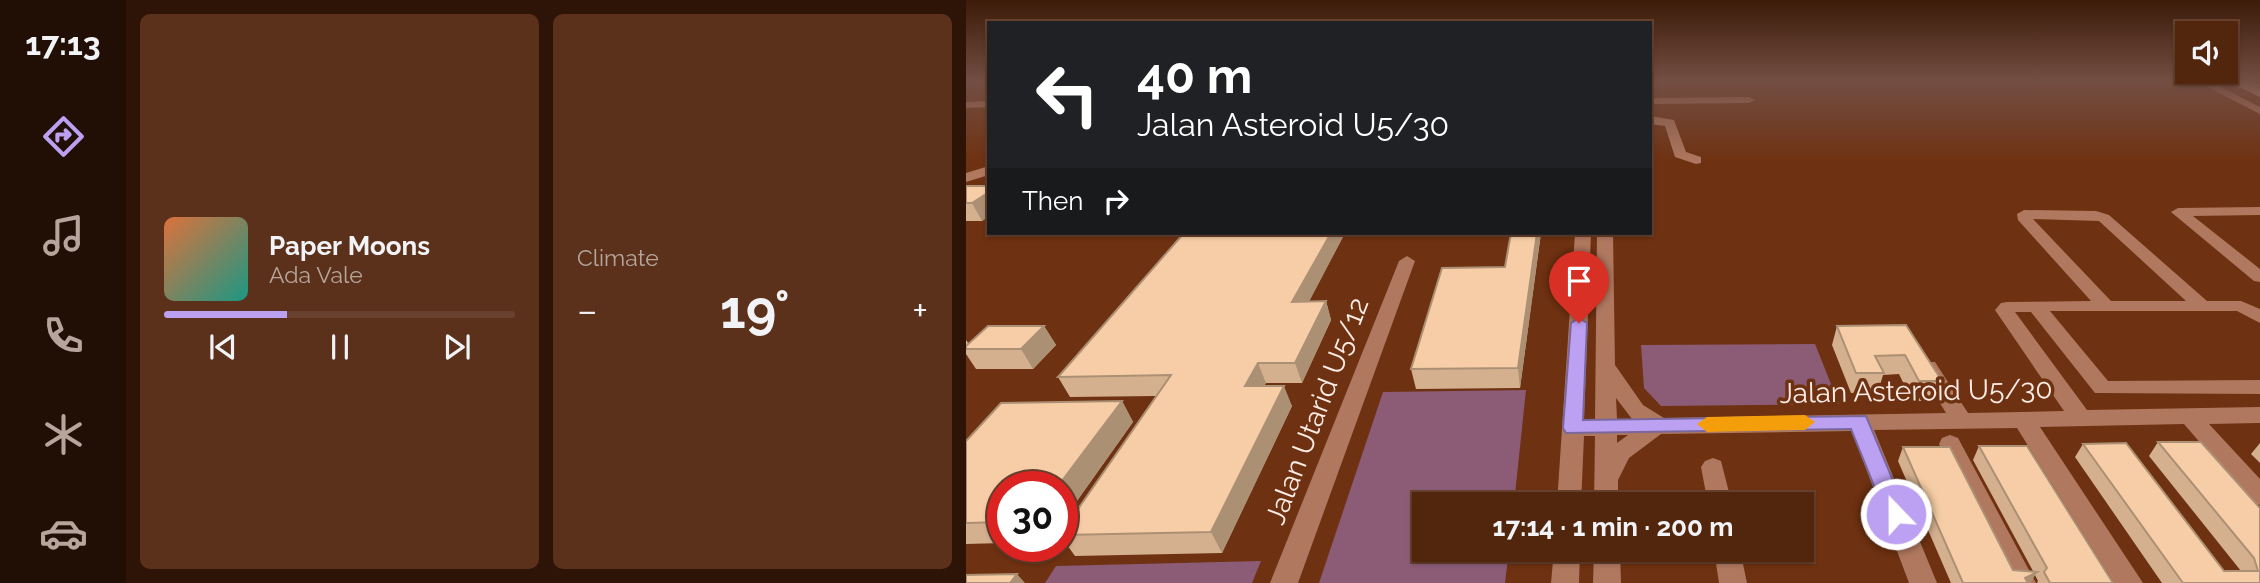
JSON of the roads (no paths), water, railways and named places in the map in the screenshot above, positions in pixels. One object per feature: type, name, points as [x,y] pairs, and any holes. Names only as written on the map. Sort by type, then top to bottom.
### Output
[{"type":"street","points":[[1652,120],[1670,123],[1681,154],[1696,160]]},
{"type":"street","points":[[966,167],[986,171]]},
{"type":"street","points":[[966,178],[986,171]]},
{"type":"street","points":[[2259,211],[2178,212],[2260,277]]},
{"type":"street","points":[[2105,306],[2023,217],[2024,214],[2096,215],[2104,218],[2200,304]]},
{"type":"street","points":[[1570,492],[1583,235]]},
{"type":"street","points":[[1605,235],[1606,492]]},
{"type":"street","name":"Jalan Utarid U5/12","points":[[1284,583],[1407,261]]},
{"type":"street","points":[[2081,418],[2004,310],[2007,307],[2200,304],[2241,306],[2260,317]]},
{"type":"street","points":[[2036,306],[2102,388],[2260,387]]},
{"type":"street","points":[[1920,354],[1962,420]]},
{"type":"street","points":[[1605,365],[1635,410],[1658,425],[1621,452],[1606,479]]},
{"type":"street","name":"Jalan Asteroid U5/30","points":[[1573,428],[2260,415]]},
{"type":"street","points":[[2189,416],[2260,495]]},
{"type":"street","points":[[2023,419],[2129,583]]},
{"type":"street","points":[[1858,421],[1923,583]]},
{"type":"street","points":[[1950,444],[2022,583]]},
{"type":"street","points":[[1713,467],[1718,492]]},
{"type":"street","points":[[1565,583],[1566,562]]},
{"type":"street","points":[[1607,562],[1607,583]]},
{"type":"street","points":[[1729,562],[1733,583]]}]
